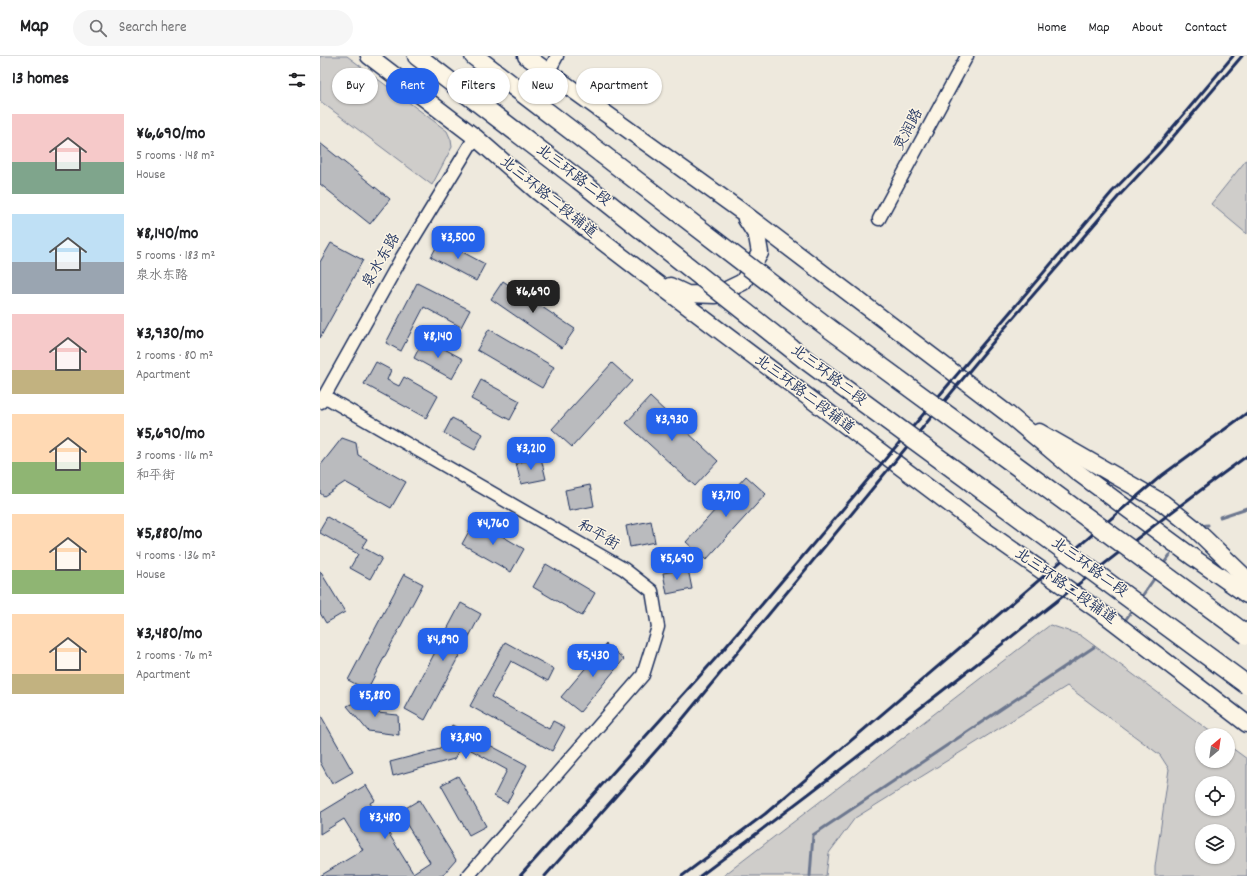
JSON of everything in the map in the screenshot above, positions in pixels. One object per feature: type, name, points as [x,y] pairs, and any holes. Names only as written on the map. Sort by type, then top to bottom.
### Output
[{"type":"highway","name":"北三环路二段","points":[[417,56],[579,180],[807,361],[1247,685]]},
{"type":"highway","points":[[474,56],[830,329],[1247,635]]},
{"type":"main road","name":"北三环路二段辅道","points":[[369,56],[475,137],[538,192],[646,275],[987,532],[1109,618],[1247,724]]},
{"type":"main road","points":[[526,56],[544,68]]},
{"type":"main road","points":[[568,85],[741,211],[1008,414],[1076,471],[1247,595]]},
{"type":"main road","points":[[646,275],[687,294],[716,295],[743,282],[760,253],[757,236],[741,211]]},
{"type":"main road","points":[[1008,414],[1163,503],[1193,527],[1247,579]]},
{"type":"street","points":[[551,68],[557,56]]},
{"type":"street","name":"灵润路","points":[[879,219],[967,56]]},
{"type":"street","name":"泉水东路","points":[[322,400],[402,257],[475,137]]},
{"type":"street","name":"和平街","points":[[322,400],[624,569],[652,591],[658,627],[643,675],[468,876]]},
{"type":"shaded area","points":[[320,56],[347,56],[363,68],[332,68],[332,104],[378,104],[378,79],[386,85],[386,104],[411,104],[447,131],[452,147],[432,185],[320,101]]},
{"type":"shaded area","points":[[1247,159],[1247,234],[1211,204]]},
{"type":"shaded area","points":[[1050,625],[1080,635],[1206,728],[1195,728],[1195,768],[1235,768],[1235,750],[1247,759],[1247,876],[1155,876],[1169,769],[1160,755],[1067,686],[855,818],[829,853],[826,876],[723,876]]},
{"type":"building","points":[[320,143],[390,199],[370,224],[320,184]]},
{"type":"building","points":[[440,240],[485,264],[476,281],[431,257]]},
{"type":"building","points":[[331,243],[363,260],[320,338],[320,262]]},
{"type":"building","points":[[503,281],[575,329],[562,348],[491,299]]},
{"type":"building","points":[[417,283],[470,310],[461,327],[424,307],[401,351],[386,343]]},
{"type":"building","points":[[489,329],[554,367],[542,388],[477,350]]},
{"type":"building","points":[[424,338],[463,359],[452,379],[414,358]]},
{"type":"building","points":[[376,362],[391,370],[387,380],[399,386],[404,377],[438,396],[426,418],[364,384]]},
{"type":"building","points":[[612,363],[632,381],[572,447],[552,429]]},
{"type":"building","points":[[481,380],[520,401],[510,420],[471,399]]},
{"type":"building","points":[[650,397],[718,461],[695,486],[626,423]]},
{"type":"building","points":[[452,418],[483,434],[475,450],[444,433]]},
{"type":"building","points":[[342,438],[356,443],[358,455],[406,482],[391,508],[345,482],[324,496],[320,493],[320,466]]},
{"type":"building","points":[[541,458],[546,479],[521,484],[516,463]]},
{"type":"building","points":[[746,476],[766,494],[706,560],[686,542]]},
{"type":"building","points":[[590,485],[594,506],[569,511],[565,490]]},
{"type":"building","points":[[327,517],[367,539],[362,547],[382,558],[370,579],[350,568],[358,554],[320,533],[320,529]]},
{"type":"building","points":[[475,520],[524,549],[511,572],[462,544]]},
{"type":"building","points":[[651,521],[655,542],[630,547],[626,526]]},
{"type":"building","points":[[546,564],[595,593],[582,616],[533,587]]},
{"type":"building","points":[[688,569],[692,589],[667,594],[663,573]]},
{"type":"building","points":[[320,571],[345,612],[326,623],[320,613]]},
{"type":"building","points":[[404,574],[423,584],[367,690],[348,680]]},
{"type":"building","points":[[461,603],[481,614],[425,720],[405,709]]},
{"type":"building","points":[[505,642],[554,669],[548,681],[511,661],[491,697],[549,729],[553,721],[565,727],[552,751],[470,706]]},
{"type":"building","points":[[606,644],[624,659],[580,712],[561,697]]},
{"type":"building","points":[[364,698],[377,713],[398,715],[399,735],[368,731],[347,706]]},
{"type":"building","points":[[320,714],[353,772],[332,784],[320,762]]},
{"type":"building","points":[[452,725],[527,765],[507,803],[494,796],[507,770],[462,745],[454,759],[393,776],[390,762],[440,749]]},
{"type":"building","points":[[458,776],[486,826],[469,835],[441,785]]},
{"type":"building","points":[[366,785],[375,800],[370,803],[413,873],[430,862],[399,812],[419,800],[456,860],[442,876],[320,876],[363,850],[344,819],[320,834],[320,813]]},
{"type":"waterway","points":[[1220,517],[1247,508]]},
{"type":"waterway","points":[[1200,526],[1208,525]]},
{"type":"waterway","points":[[1162,566],[1170,555]]},
{"type":"waterway","points":[[1140,599],[1156,576]]},
{"type":"waterway","points":[[1124,622],[1133,609]]},
{"type":"waterway","points":[[810,876],[813,835],[1094,647]]},
{"type":"railway","points":[[520,876],[724,649],[1112,192],[1157,146],[1233,56]]},
{"type":"railway","points":[[545,876],[662,744],[1008,324],[1118,197],[1161,151],[1242,56]]},
{"type":"railway","points":[[682,876],[765,814],[1161,476],[1247,413]]},
{"type":"railway","points":[[700,876],[878,741],[1147,531],[1247,456]]}]
